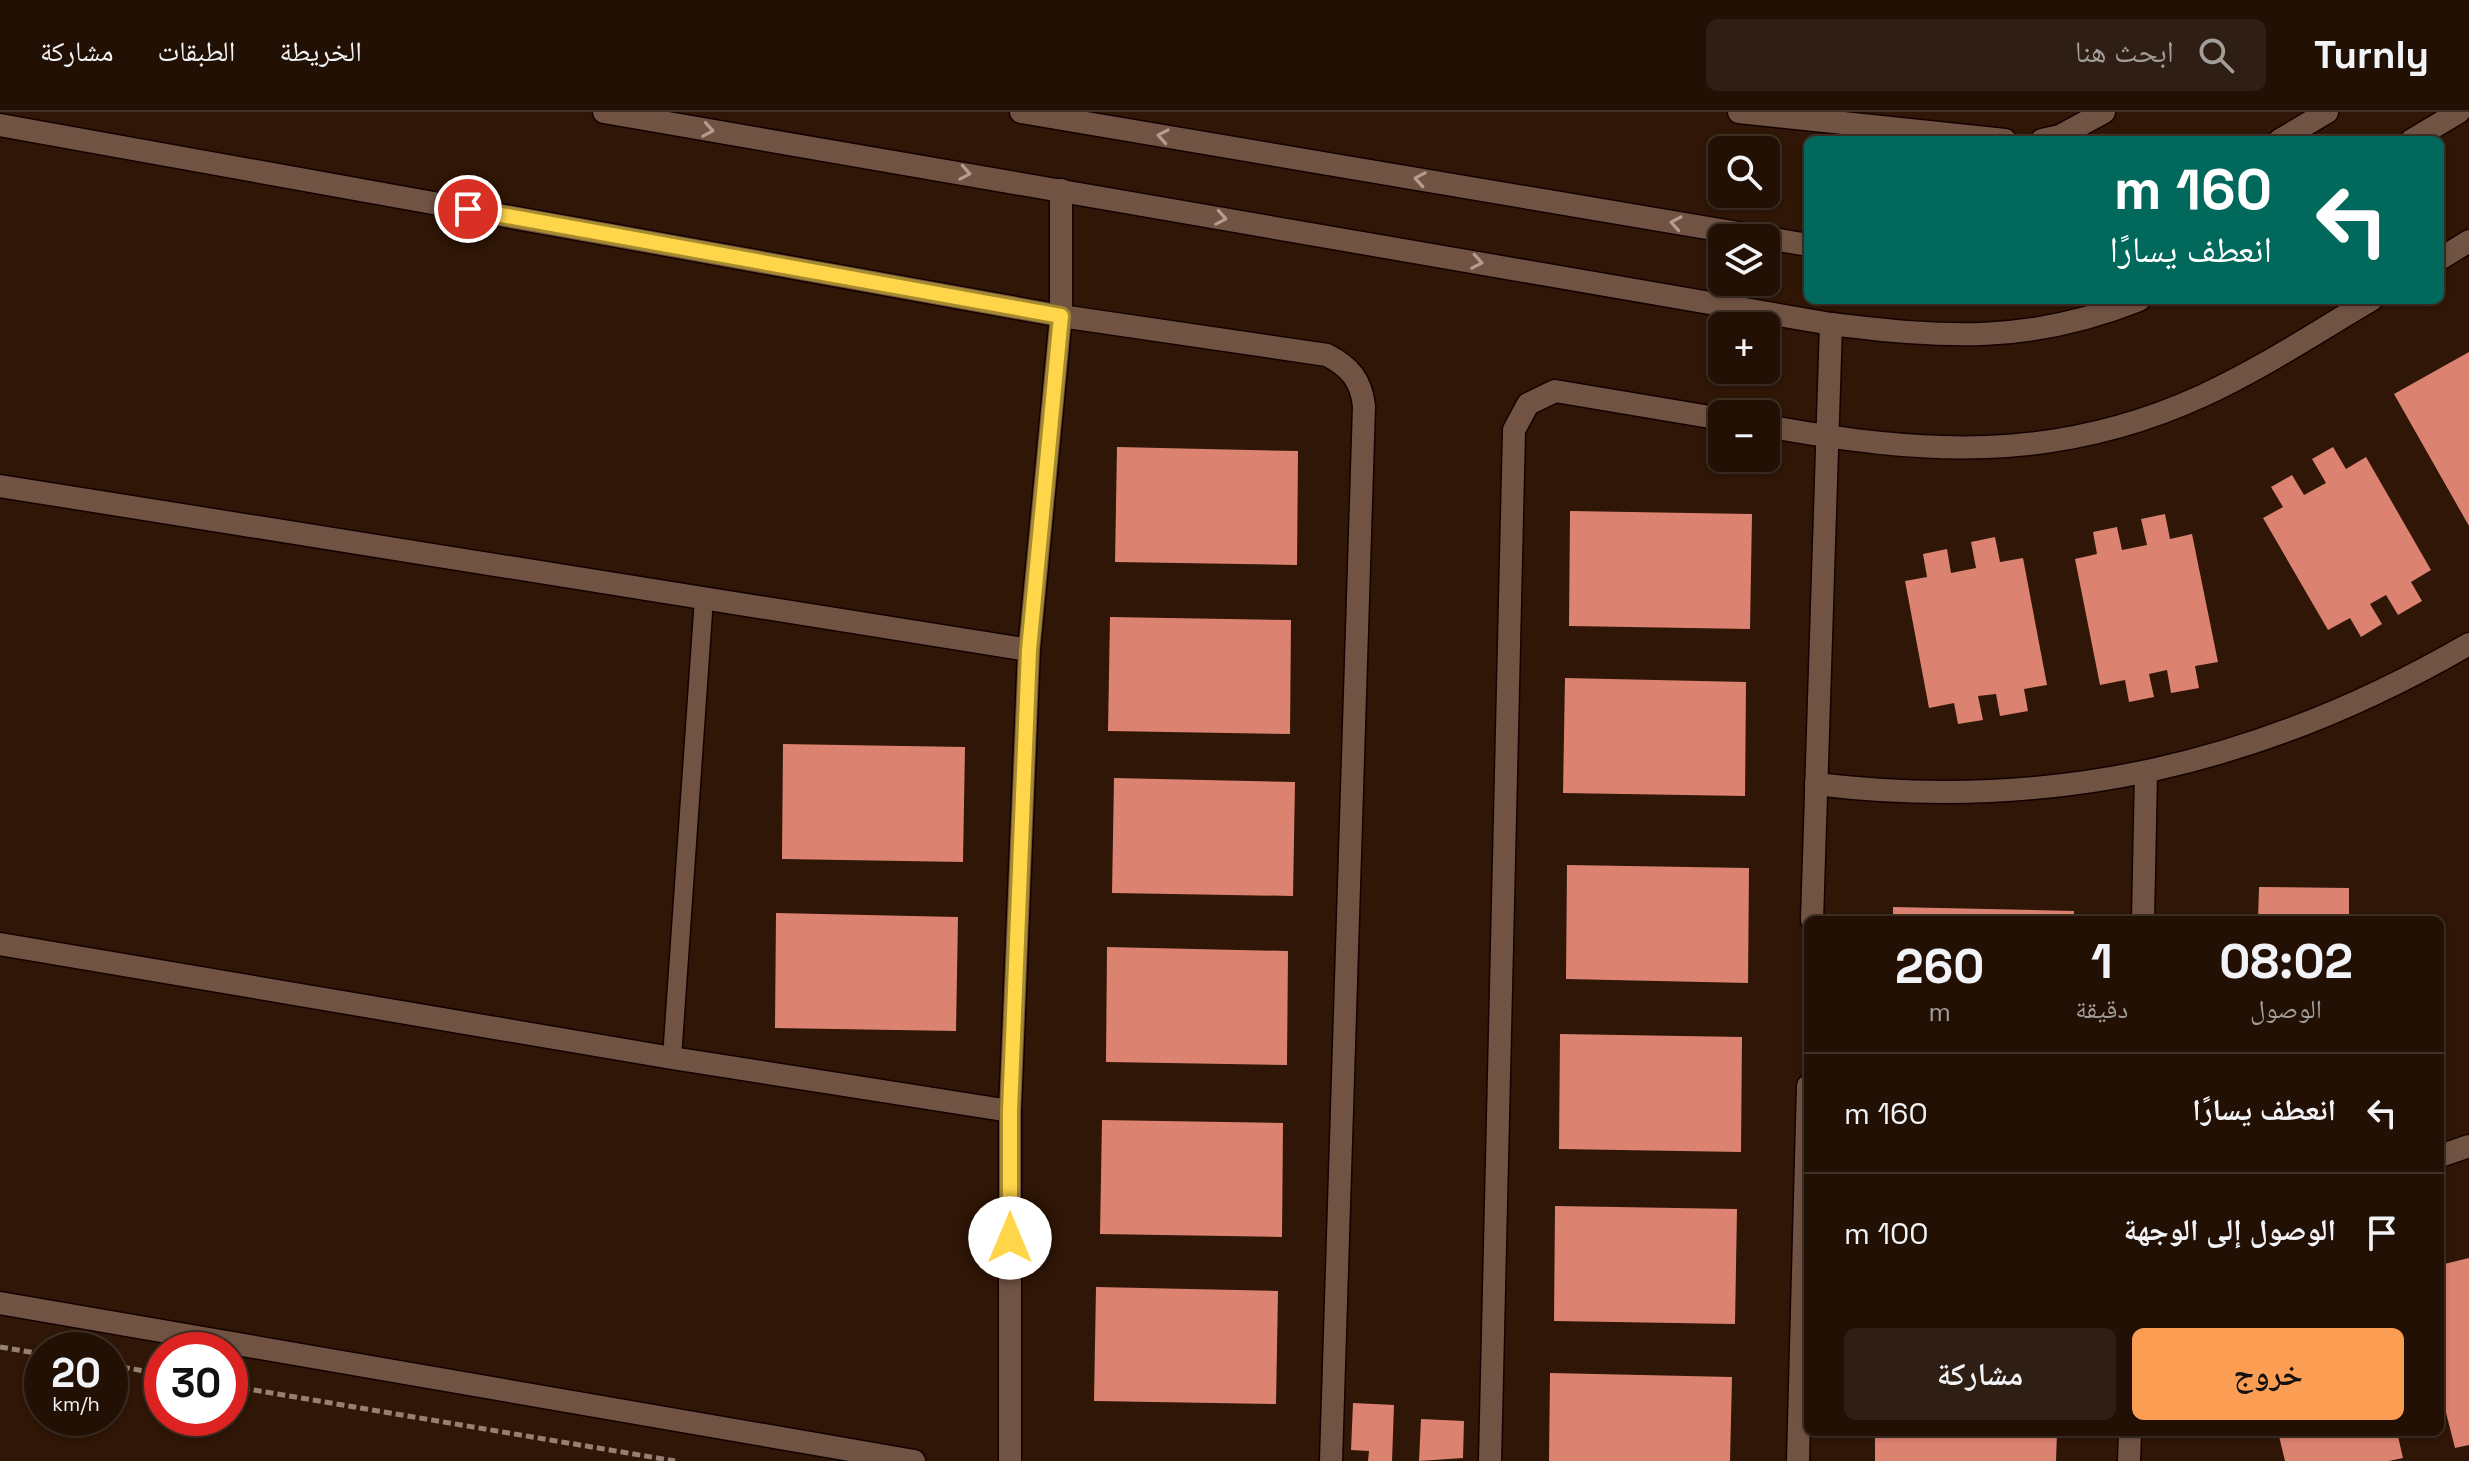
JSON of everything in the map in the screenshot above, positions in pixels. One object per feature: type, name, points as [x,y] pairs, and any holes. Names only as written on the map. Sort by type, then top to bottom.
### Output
[{"type":"street","points":[[604,112],[1831,324],[1934,336],[1998,335],[2095,316],[2128,304]]},
{"type":"street","points":[[1021,112],[1804,244]]},
{"type":"street","points":[[1739,112],[1798,115],[1972,136]]},
{"type":"street","points":[[2056,136],[2069,132],[2104,112]]},
{"type":"street","points":[[2287,136],[2327,112]]},
{"type":"street","points":[[2419,136],[2459,112]]},
{"type":"street","points":[[0,125],[1061,316],[1327,355],[1354,374],[1362,389],[1331,1461]]},
{"type":"street","points":[[1010,1461],[1010,1111],[1029,650],[1061,316],[1061,190]]},
{"type":"street","points":[[2444,257],[2469,241]]},
{"type":"street","points":[[1780,429],[1881,446],[1976,448],[2044,442],[2097,432],[2199,398],[2248,374],[2364,304]]},
{"type":"street","points":[[1812,916],[1831,324]]},
{"type":"street","points":[[1490,1461],[1514,430],[1528,404],[1555,391],[1708,417]]},
{"type":"street","points":[[0,486],[1029,650]]},
{"type":"street","points":[[1816,784],[1872,791],[1972,793],[2030,791],[2146,773],[2247,746],[2352,706],[2469,644]]},
{"type":"street","points":[[2143,916],[2146,773]]},
{"type":"street","points":[[0,944],[672,1058],[1010,1111]]},
{"type":"street","points":[[2444,1155],[2469,1146]]},
{"type":"street","points":[[1798,1461],[1804,1236]]},
{"type":"street","points":[[0,1303],[914,1461]]},
{"type":"street","points":[[2129,1461],[2130,1436]]},
{"type":"lane","points":[[672,1058],[704,598]]},
{"type":"path","points":[[0,1347],[24,1351]]},
{"type":"path","points":[[248,1389],[675,1461]]},
{"type":"building","points":[[2469,352],[2469,526],[2394,394]]},
{"type":"building","points":[[1117,447],[1298,451],[1297,565],[1115,562]]},
{"type":"building","points":[[2333,447],[2346,469],[2366,457],[2431,570],[2411,582],[2422,601],[2398,615],[2386,595],[2370,604],[2382,624],[2361,637],[2350,618],[2328,630],[2263,518],[2283,507],[2271,487],[2292,475],[2304,495],[2326,483],[2312,459]]},
{"type":"building","points":[[1570,511],[1752,514],[1750,629],[1569,626]]},
{"type":"building","points":[[2165,514],[2170,539],[2192,534],[2218,662],[2195,666],[2199,688],[2171,693],[2167,670],[2149,674],[2154,697],[2129,702],[2125,680],[2100,685],[2075,559],[2097,554],[2093,532],[2117,527],[2122,550],[2147,545],[2141,519]]},
{"type":"building","points":[[1995,537],[2000,562],[2023,558],[2047,685],[2024,689],[2028,711],[2000,716],[1996,694],[1978,696],[1983,720],[1958,724],[1954,703],[1929,708],[1905,581],[1927,577],[1923,554],[1947,549],[1951,573],[1976,568],[1971,542]]},
{"type":"building","points":[[1110,617],[1291,620],[1290,734],[1108,731]]},
{"type":"building","points":[[1565,678],[1746,682],[1745,796],[1563,793]]},
{"type":"building","points":[[783,744],[965,747],[963,862],[782,859]]},
{"type":"building","points":[[1114,778],[1295,782],[1293,896],[1112,893]]},
{"type":"building","points":[[1567,865],[1749,868],[1748,983],[1566,979]]},
{"type":"building","points":[[2259,887],[2349,888],[2349,916],[2258,916]]},
{"type":"building","points":[[1893,907],[2074,911],[2074,916],[1893,916]]},
{"type":"building","points":[[776,913],[958,917],[956,1031],[775,1028]]},
{"type":"building","points":[[1107,947],[1288,951],[1287,1065],[1106,1062]]},
{"type":"building","points":[[1560,1034],[1742,1037],[1741,1152],[1559,1149]]},
{"type":"building","points":[[1102,1120],[1283,1123],[1282,1237],[1100,1234]]},
{"type":"building","points":[[1555,1206],[1737,1209],[1735,1324],[1554,1321]]},
{"type":"building","points":[[2469,1258],[2469,1445],[2455,1448],[2444,1405],[2444,1264]]},
{"type":"building","points":[[1096,1287],[1278,1291],[1276,1404],[1094,1401]]},
{"type":"building","points":[[1550,1373],[1732,1377],[1730,1461],[1549,1461]]},
{"type":"building","points":[[1353,1403],[1394,1405],[1392,1461],[1368,1461],[1369,1451],[1351,1450]]},
{"type":"building","points":[[1421,1419],[1464,1421],[1463,1458],[1419,1461]]},
{"type":"building","points":[[1875,1436],[2057,1436],[2056,1461],[1875,1461]]},
{"type":"building","points":[[2279,1436],[2398,1436],[2403,1458],[2389,1461],[2285,1461]]},
{"type":"route","points":[[468,209],[1061,316],[1029,650],[1010,1111],[1010,1238]]}]
